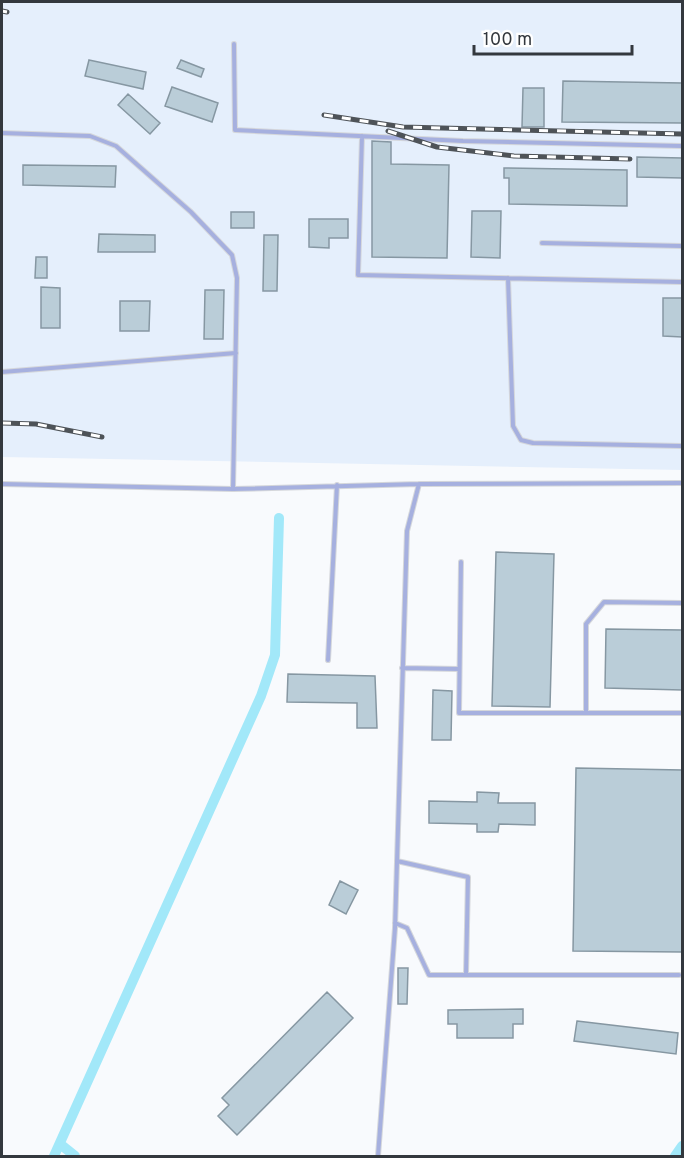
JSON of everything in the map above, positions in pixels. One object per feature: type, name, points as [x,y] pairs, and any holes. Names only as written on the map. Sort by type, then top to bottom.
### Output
[{"type":"lane","points":[[234,44],[235,130],[682,146]]},
{"type":"lane","points":[[2,133],[90,136],[116,146],[191,212],[232,255],[237,278],[233,489]]},
{"type":"lane","points":[[362,136],[358,275],[682,282]]},
{"type":"lane","points":[[542,243],[682,246]]},
{"type":"lane","points":[[508,278],[513,426],[521,440],[533,443],[682,446]]},
{"type":"lane","points":[[2,372],[236,353]]},
{"type":"lane","points":[[2,484],[233,489],[419,484],[682,483]]},
{"type":"lane","points":[[378,1156],[395,923],[407,531],[419,484]]},
{"type":"lane","points":[[328,660],[337,486]]},
{"type":"lane","points":[[461,562],[459,713],[682,713]]},
{"type":"lane","points":[[586,713],[586,624],[604,602],[682,603]]},
{"type":"lane","points":[[402,668],[459,669]]},
{"type":"lane","points":[[397,861],[468,877],[466,975]]},
{"type":"lane","points":[[395,923],[407,928],[429,975],[679,975]]},
{"type":"shaded area","points":[[2,2],[682,2],[682,470],[2,457]]},
{"type":"building","points":[[89,60],[146,72],[143,89],[85,76]]},
{"type":"building","points":[[181,60],[204,69],[201,77],[177,68]]},
{"type":"building","points":[[563,81],[682,83],[682,123],[562,122]]},
{"type":"building","points":[[172,87],[218,103],[212,122],[165,106]]},
{"type":"building","points":[[523,88],[544,88],[544,127],[522,127]]},
{"type":"building","points":[[128,94],[160,123],[150,134],[118,105]]},
{"type":"building","points":[[372,141],[391,142],[391,164],[449,165],[447,258],[372,257]]},
{"type":"building","points":[[637,157],[682,158],[682,178],[637,177]]},
{"type":"building","points":[[23,165],[116,166],[115,187],[23,185]]},
{"type":"building","points":[[504,168],[627,170],[627,206],[509,204],[509,178],[504,178]]},
{"type":"building","points":[[472,211],[501,211],[500,258],[471,257]]},
{"type":"building","points":[[231,212],[254,212],[254,228],[231,228]]},
{"type":"building","points":[[309,219],[348,219],[348,238],[329,238],[329,248],[309,247]]},
{"type":"building","points":[[99,234],[155,235],[155,252],[98,252]]},
{"type":"building","points":[[264,235],[278,235],[277,291],[263,291]]},
{"type":"building","points":[[36,257],[47,257],[47,278],[35,278]]},
{"type":"building","points":[[41,287],[60,288],[60,328],[41,328]]},
{"type":"building","points":[[205,290],[224,290],[223,339],[204,339]]},
{"type":"building","points":[[663,298],[682,298],[682,337],[663,336]]},
{"type":"building","points":[[120,301],[150,301],[149,331],[120,331]]},
{"type":"building","points":[[496,552],[554,554],[550,707],[492,706]]},
{"type":"building","points":[[606,629],[682,630],[682,690],[605,688]]},
{"type":"building","points":[[288,674],[375,676],[377,728],[357,728],[357,703],[287,702]]},
{"type":"building","points":[[433,690],[452,691],[451,740],[432,740]]},
{"type":"building","points":[[576,768],[682,770],[682,952],[573,951]]},
{"type":"building","points":[[477,792],[499,793],[498,803],[535,803],[535,825],[499,824],[498,832],[477,832],[477,824],[429,823],[429,801],[477,802]]},
{"type":"building","points":[[340,881],[358,890],[346,914],[329,905]]},
{"type":"building","points":[[398,968],[408,968],[407,1004],[398,1004]]},
{"type":"building","points":[[327,992],[353,1018],[237,1135],[218,1116],[229,1105],[222,1098]]},
{"type":"building","points":[[523,1009],[523,1024],[513,1024],[513,1038],[457,1038],[457,1024],[448,1024],[448,1010]]},
{"type":"building","points":[[577,1021],[678,1033],[676,1054],[574,1041]]},
{"type":"waterway","points":[[54,1156],[261,696],[275,655],[279,518]]},
{"type":"waterway","points":[[60,1144],[75,1156]]},
{"type":"waterway","points":[[675,1156],[682,1146]]},
{"type":"railway","points":[[2,11],[7,12]]},
{"type":"railway","points":[[324,115],[403,127],[682,134]]},
{"type":"railway","points":[[388,131],[437,147],[514,156],[630,159]]},
{"type":"railway","points":[[2,423],[36,424],[102,437]]}]
